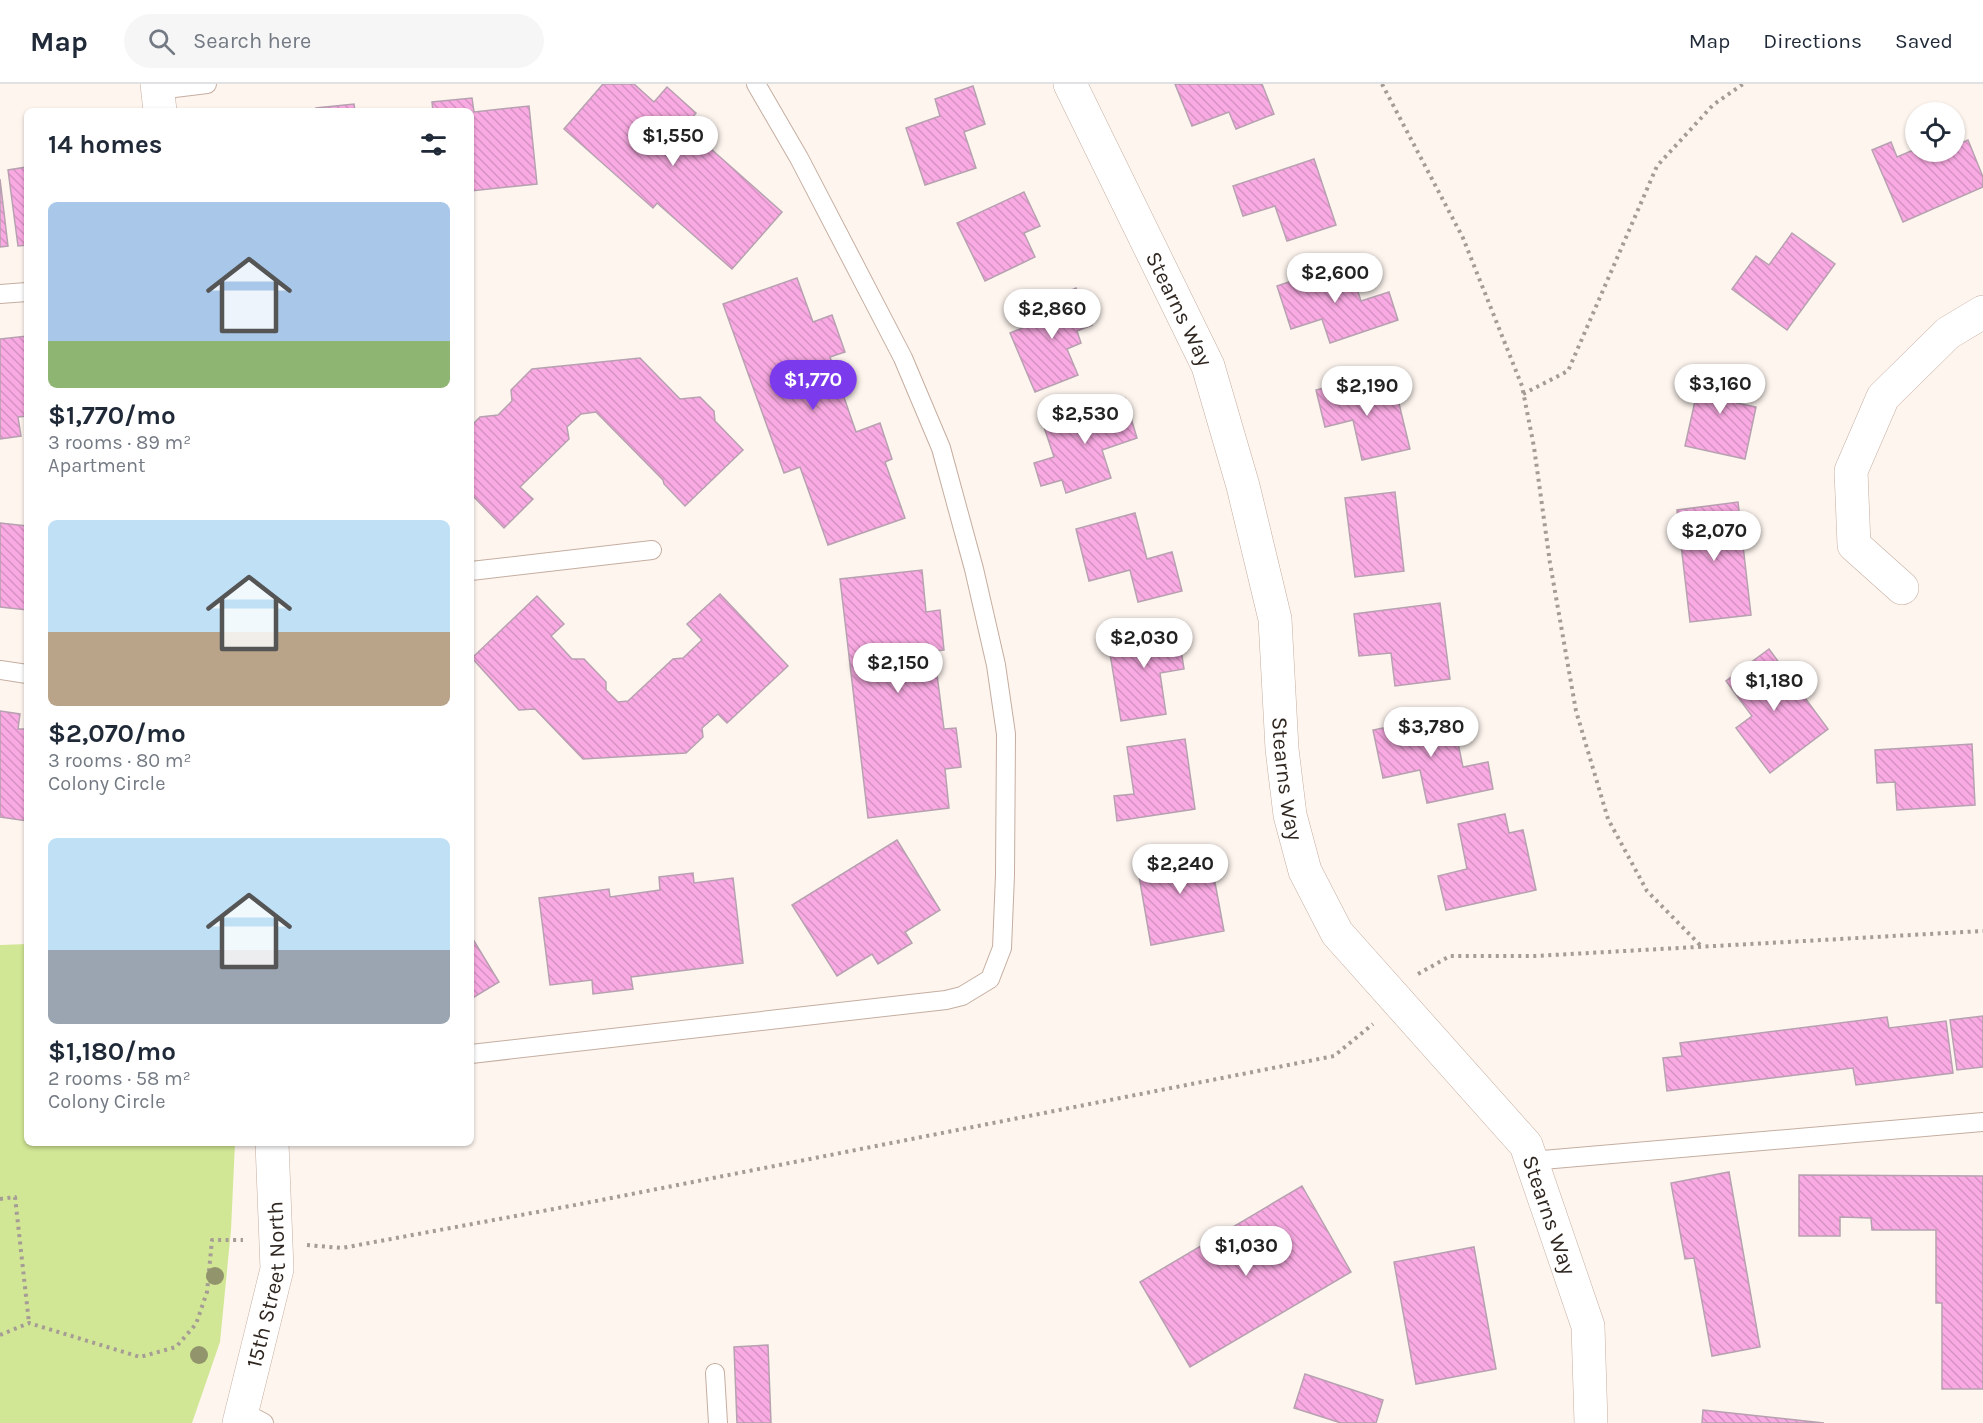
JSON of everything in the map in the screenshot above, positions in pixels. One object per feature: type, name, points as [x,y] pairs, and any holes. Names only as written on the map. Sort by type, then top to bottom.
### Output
[{"type":"street","name":"Stearns Way","points":[[1070,84],[1208,366],[1243,486],[1275,619],[1282,748],[1290,815],[1305,871],[1336,933],[1526,1146],[1588,1326],[1591,1423]]},
{"type":"street","points":[[1902,588],[1854,544],[1851,471],[1883,397],[1947,333],[1983,312]]},
{"type":"street","name":"15th Street North","points":[[248,1419],[277,1269],[272,1146]]},
{"type":"lane","points":[[159,95],[207,84]]},
{"type":"lane","points":[[474,1054],[946,1000],[962,996],[990,980],[1002,948],[1006,734],[996,664],[974,569],[941,448],[903,358],[799,159],[756,84]]},
{"type":"lane","points":[[0,294],[24,292]]},
{"type":"lane","points":[[474,571],[652,550]]},
{"type":"lane","points":[[0,670],[24,674]]},
{"type":"lane","points":[[1531,1161],[1983,1122]]},
{"type":"lane","points":[[715,1373],[718,1423]]},
{"type":"path","points":[[1382,84],[1463,238],[1522,386],[1534,447],[1550,563],[1576,711],[1608,819],[1647,891],[1702,947]]},
{"type":"path","points":[[1523,394],[1568,371],[1588,330],[1657,166],[1713,105],[1743,84]]},
{"type":"path","points":[[1415,976],[1450,956],[1535,956],[1983,931]]},
{"type":"path","points":[[0,1335],[29,1323],[140,1357],[176,1347],[196,1324],[207,1292],[212,1240],[275,1241],[342,1248],[586,1203],[1334,1056],[1377,1021]]},
{"type":"path","points":[[0,1199],[15,1197],[29,1323]]},
{"type":"green space","points":[[24,944],[24,1146],[235,1146],[231,1230],[220,1342],[192,1423],[0,1423],[0,945]]},
{"type":"building","points":[[603,84],[634,84],[654,102],[667,87],[696,113],[685,126],[782,212],[732,269],[657,203],[653,208],[564,129]]},
{"type":"building","points":[[1175,84],[1262,84],[1274,114],[1236,129],[1229,112],[1192,126]]},
{"type":"building","points":[[973,86],[985,124],[964,132],[976,168],[925,185],[906,128],[940,116],[935,99]]},
{"type":"building","points":[[472,98],[473,108],[433,108],[432,102]]},
{"type":"building","points":[[354,104],[355,108],[316,108]]},
{"type":"building","points":[[529,106],[537,184],[474,191],[474,112]]},
{"type":"building","points":[[1968,140],[1983,177],[1983,187],[1903,222],[1872,150],[1891,142],[1897,157],[1905,154],[1905,162],[1965,162],[1965,141]]},
{"type":"building","points":[[1314,159],[1336,225],[1287,241],[1275,206],[1243,216],[1233,186]]},
{"type":"building","points":[[24,167],[24,245],[18,246],[8,170]]},
{"type":"building","points":[[0,179],[8,246],[0,247]]},
{"type":"building","points":[[1024,192],[1040,226],[1024,233],[1035,257],[985,281],[957,223]]},
{"type":"building","points":[[1792,233],[1835,264],[1787,330],[1732,289],[1756,256],[1769,265]]},
{"type":"building","points":[[1348,262],[1361,301],[1389,292],[1398,320],[1330,343],[1322,319],[1291,329],[1277,286]]},
{"type":"building","points":[[797,278],[813,322],[832,315],[845,352],[830,357],[856,432],[880,423],[892,459],[885,462],[905,518],[828,545],[800,467],[784,473],[723,304]]},
{"type":"building","points":[[1076,288],[1092,325],[1077,331],[1081,343],[1067,349],[1078,375],[1035,392],[1010,333],[1044,319],[1038,305]]},
{"type":"building","points":[[24,336],[24,416],[18,417],[21,436],[0,439],[0,339]]},
{"type":"building","points":[[640,358],[680,399],[700,397],[714,411],[715,421],[743,450],[685,506],[664,484],[663,480],[596,412],[581,414],[567,427],[569,439],[520,487],[533,499],[504,528],[474,497],[474,423],[480,417],[498,415],[512,401],[511,390],[532,369]]},
{"type":"building","points":[[1703,365],[1743,374],[1737,403],[1756,407],[1745,459],[1685,446]]},
{"type":"building","points":[[1351,381],[1354,393],[1394,383],[1410,449],[1362,460],[1353,420],[1325,427],[1316,390]]},
{"type":"building","points":[[1125,398],[1137,438],[1102,450],[1111,478],[1066,493],[1062,480],[1041,486],[1034,463],[1054,457],[1043,424]]},
{"type":"building","points":[[1395,492],[1404,571],[1355,577],[1345,498]]},
{"type":"building","points":[[1738,502],[1751,615],[1690,622],[1677,510]]},
{"type":"building","points":[[1135,513],[1147,559],[1172,552],[1182,591],[1138,602],[1130,570],[1089,581],[1076,529]]},
{"type":"building","points":[[0,523],[24,526],[24,610],[0,607]]},
{"type":"building","points":[[922,570],[926,612],[940,610],[944,650],[934,651],[944,729],[956,728],[961,767],[945,769],[949,808],[868,818],[840,579]]},
{"type":"building","points":[[720,594],[788,666],[727,723],[718,714],[702,728],[703,737],[686,753],[583,759],[535,709],[519,710],[474,660],[474,656],[537,596],[564,624],[551,636],[572,659],[584,659],[606,682],[606,690],[618,702],[628,701],[673,659],[683,658],[702,640],[687,624]]},
{"type":"building","points":[[1440,603],[1450,679],[1395,686],[1391,653],[1359,656],[1354,614]]},
{"type":"building","points":[[1177,624],[1184,669],[1160,673],[1166,714],[1121,721],[1107,635]]},
{"type":"building","points":[[1769,649],[1828,729],[1770,773],[1736,728],[1752,716],[1726,681]]},
{"type":"building","points":[[0,711],[20,714],[18,729],[24,729],[24,821],[0,817]]},
{"type":"building","points":[[1452,714],[1463,767],[1488,762],[1493,789],[1427,803],[1420,770],[1383,778],[1373,730]]},
{"type":"building","points":[[1185,739],[1195,809],[1117,821],[1114,796],[1134,794],[1127,747]]},
{"type":"building","points":[[1972,744],[1975,805],[1897,810],[1895,782],[1877,783],[1875,750]]},
{"type":"building","points":[[1505,814],[1509,833],[1523,830],[1536,890],[1446,910],[1438,876],[1467,869],[1458,824]]},
{"type":"building","points":[[897,840],[940,910],[905,932],[912,943],[878,964],[872,954],[837,976],[792,905]]},
{"type":"building","points":[[1208,845],[1224,931],[1151,945],[1136,859]]},
{"type":"building","points":[[693,873],[694,883],[733,878],[743,963],[631,977],[633,989],[593,994],[592,980],[550,985],[539,898],[609,889],[610,897],[660,890],[659,877]]},
{"type":"building","points":[[474,941],[499,982],[474,997]]},
{"type":"building","points":[[1983,1016],[1983,1067],[1957,1070],[1950,1020]]},
{"type":"building","points":[[1887,1017],[1889,1028],[1946,1021],[1953,1073],[1856,1085],[1853,1068],[1667,1091],[1663,1058],[1682,1056],[1680,1043]]},
{"type":"building","points":[[1729,1172],[1760,1347],[1712,1356],[1694,1258],[1685,1259],[1671,1183]]},
{"type":"building","points":[[1799,1175],[1983,1176],[1983,1389],[1942,1389],[1942,1303],[1936,1303],[1936,1230],[1872,1230],[1871,1218],[1840,1217],[1840,1236],[1799,1236]]},
{"type":"building","points":[[1302,1186],[1351,1272],[1190,1367],[1140,1282]]},
{"type":"building","points":[[1474,1247],[1496,1369],[1416,1384],[1394,1262]]},
{"type":"building","points":[[768,1345],[771,1423],[737,1423],[734,1347]]},
{"type":"building","points":[[1305,1374],[1383,1400],[1376,1423],[1341,1423],[1294,1408]]},
{"type":"building","points":[[1703,1410],[1824,1423],[1702,1423]]}]
